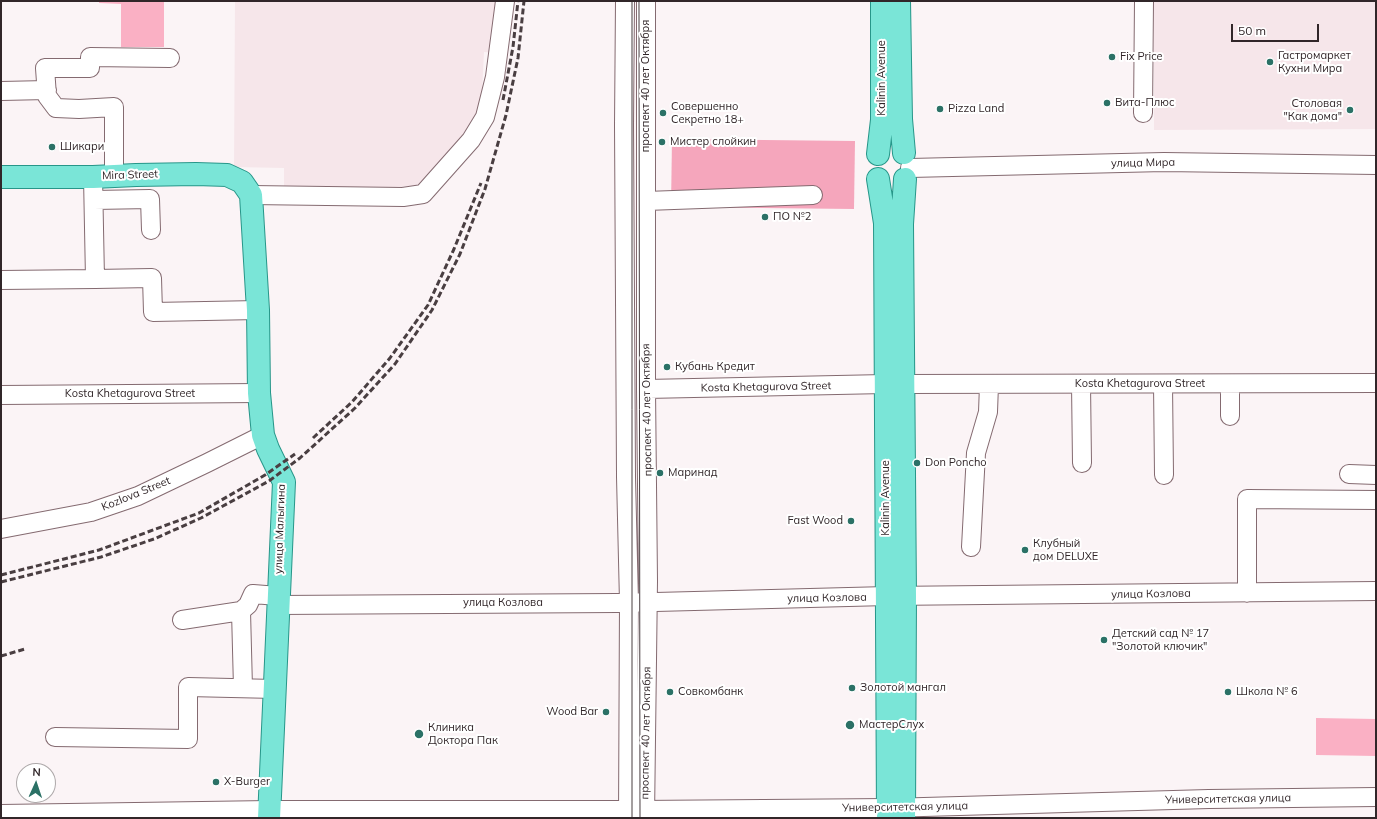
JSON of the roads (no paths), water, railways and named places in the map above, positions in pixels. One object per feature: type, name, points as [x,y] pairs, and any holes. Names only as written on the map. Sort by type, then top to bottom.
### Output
[{"type":"main road","name":"Kalinin Avenue","points":[[878,154],[882,120],[882,1]]},
{"type":"main road","name":"Kalinin Avenue","points":[[894,384],[906,167],[901,119],[899,1]]},
{"type":"main road","points":[[888,148],[894,148],[906,167],[894,184],[883,182],[878,179],[873,168],[874,161],[878,154],[888,148]]},
{"type":"main road","name":"Mira Street","points":[[1,177],[196,174],[226,175],[242,182],[251,195]]},
{"type":"main road","name":"Kalinin Avenue","points":[[878,179],[885,224],[894,384],[896,813]]},
{"type":"main road","name":"улица Малыгина","points":[[251,195],[258,310],[259,393],[263,434],[284,482],[269,814]]},
{"type":"street","points":[[251,195],[403,197],[423,194],[471,140],[485,117],[495,77],[505,1]]},
{"type":"street","name":"проспект 40 лет Октября","points":[[625,1],[624,125],[626,477],[628,602],[636,814]]},
{"type":"street","name":"проспект 40 лет Октября","points":[[636,814],[648,602],[646,389],[646,1]]},
{"type":"street","points":[[1143,113],[1144,1]]},
{"type":"street","points":[[95,279],[94,200],[104,176],[114,107],[79,109],[56,108],[47,96],[45,68],[90,68],[90,58],[170,58]]},
{"type":"street","points":[[1,90],[47,90]]},
{"type":"street","name":"улица Мира","points":[[906,167],[1164,162],[1376,166]]},
{"type":"street","points":[[646,201],[813,196]]},
{"type":"street","points":[[94,200],[150,199],[151,230]]},
{"type":"street","points":[[1,280],[152,278],[153,312],[258,310]]},
{"type":"street","name":"Kosta Khetagurova Street","points":[[646,389],[894,384],[1376,383]]},
{"type":"street","points":[[971,547],[976,453],[988,412],[989,384]]},
{"type":"street","points":[[1081,384],[1082,463]]},
{"type":"street","points":[[1163,384],[1164,475]]},
{"type":"street","points":[[1230,384],[1230,416]]},
{"type":"street","name":"Kosta Khetagurova Street","points":[[1,395],[259,393]]},
{"type":"street","name":"Kozlova Street","points":[[1,529],[91,512],[138,496],[263,434]]},
{"type":"street","points":[[1349,474],[1376,476]]},
{"type":"street","points":[[1247,593],[1247,499],[1376,500]]},
{"type":"street","name":"улица Козлова","points":[[241,611],[248,605],[253,594],[278,600],[648,602],[896,596],[1376,591]]},
{"type":"street","points":[[182,620],[241,611],[243,688]]},
{"type":"street","points":[[55,737],[188,739],[188,688],[275,689]]},
{"type":"street","name":"Университетская улица","points":[[1,814],[896,813],[1209,799],[1376,797]]},
{"type":"tram line","points":[[632,1],[632,818]]},
{"type":"tram line","points":[[639,1],[640,818]]},
{"type":"railway","points":[[503,100],[513,47],[518,1]]},
{"type":"railway","points":[[1,582],[101,557],[154,539],[201,518],[269,481],[300,458],[355,408],[395,364],[432,310],[460,254],[485,189],[506,115],[518,58],[524,1]]},
{"type":"railway","points":[[313,438],[352,402],[390,358],[428,305],[454,249],[481,183]]},
{"type":"railway","points":[[1,575],[99,550],[199,513],[265,475],[295,454]]},
{"type":"railway","points":[[1,656],[25,649]]},
{"type":"place","name":"Fix Price","points":[[1112,57]]},
{"type":"place","name":"Гастромаркет Кухни Мира","points":[[1270,62]]},
{"type":"place","name":"Вита-Плюс","points":[[1107,103]]},
{"type":"place","name":"Pizza Land","points":[[940,109]]},
{"type":"place","name":"Столовая \"Как дома\"","points":[[1350,110]]},
{"type":"place","name":"Совершенно Секретно 18+","points":[[663,113]]},
{"type":"place","name":"Мистер слойкин","points":[[662,142]]},
{"type":"place","name":"Шикари","points":[[52,147]]},
{"type":"place","name":"ПО №2","points":[[765,217]]},
{"type":"place","name":"Кубань Кредит","points":[[667,367]]},
{"type":"place","name":"Don Poncho","points":[[917,463]]},
{"type":"place","name":"Маринад","points":[[660,473]]},
{"type":"place","name":"Fast Wood","points":[[851,521]]},
{"type":"place","name":"Клубный дом DELUXE","points":[[1025,550]]},
{"type":"place","name":"Детский сад № 17 \"Золотой ключик\"","points":[[1104,640]]},
{"type":"place","name":"Золотой мангал","points":[[852,688]]},
{"type":"place","name":"Совкомбанк","points":[[670,692]]},
{"type":"place","name":"Школа № 6","points":[[1228,692]]},
{"type":"place","name":"Wood Bar","points":[[606,712]]},
{"type":"place","name":"МастерСлух","points":[[850,725]]},
{"type":"place","name":"Клиника Доктора Пак","points":[[419,734]]},
{"type":"place","name":"X-Burger","points":[[216,782]]}]
